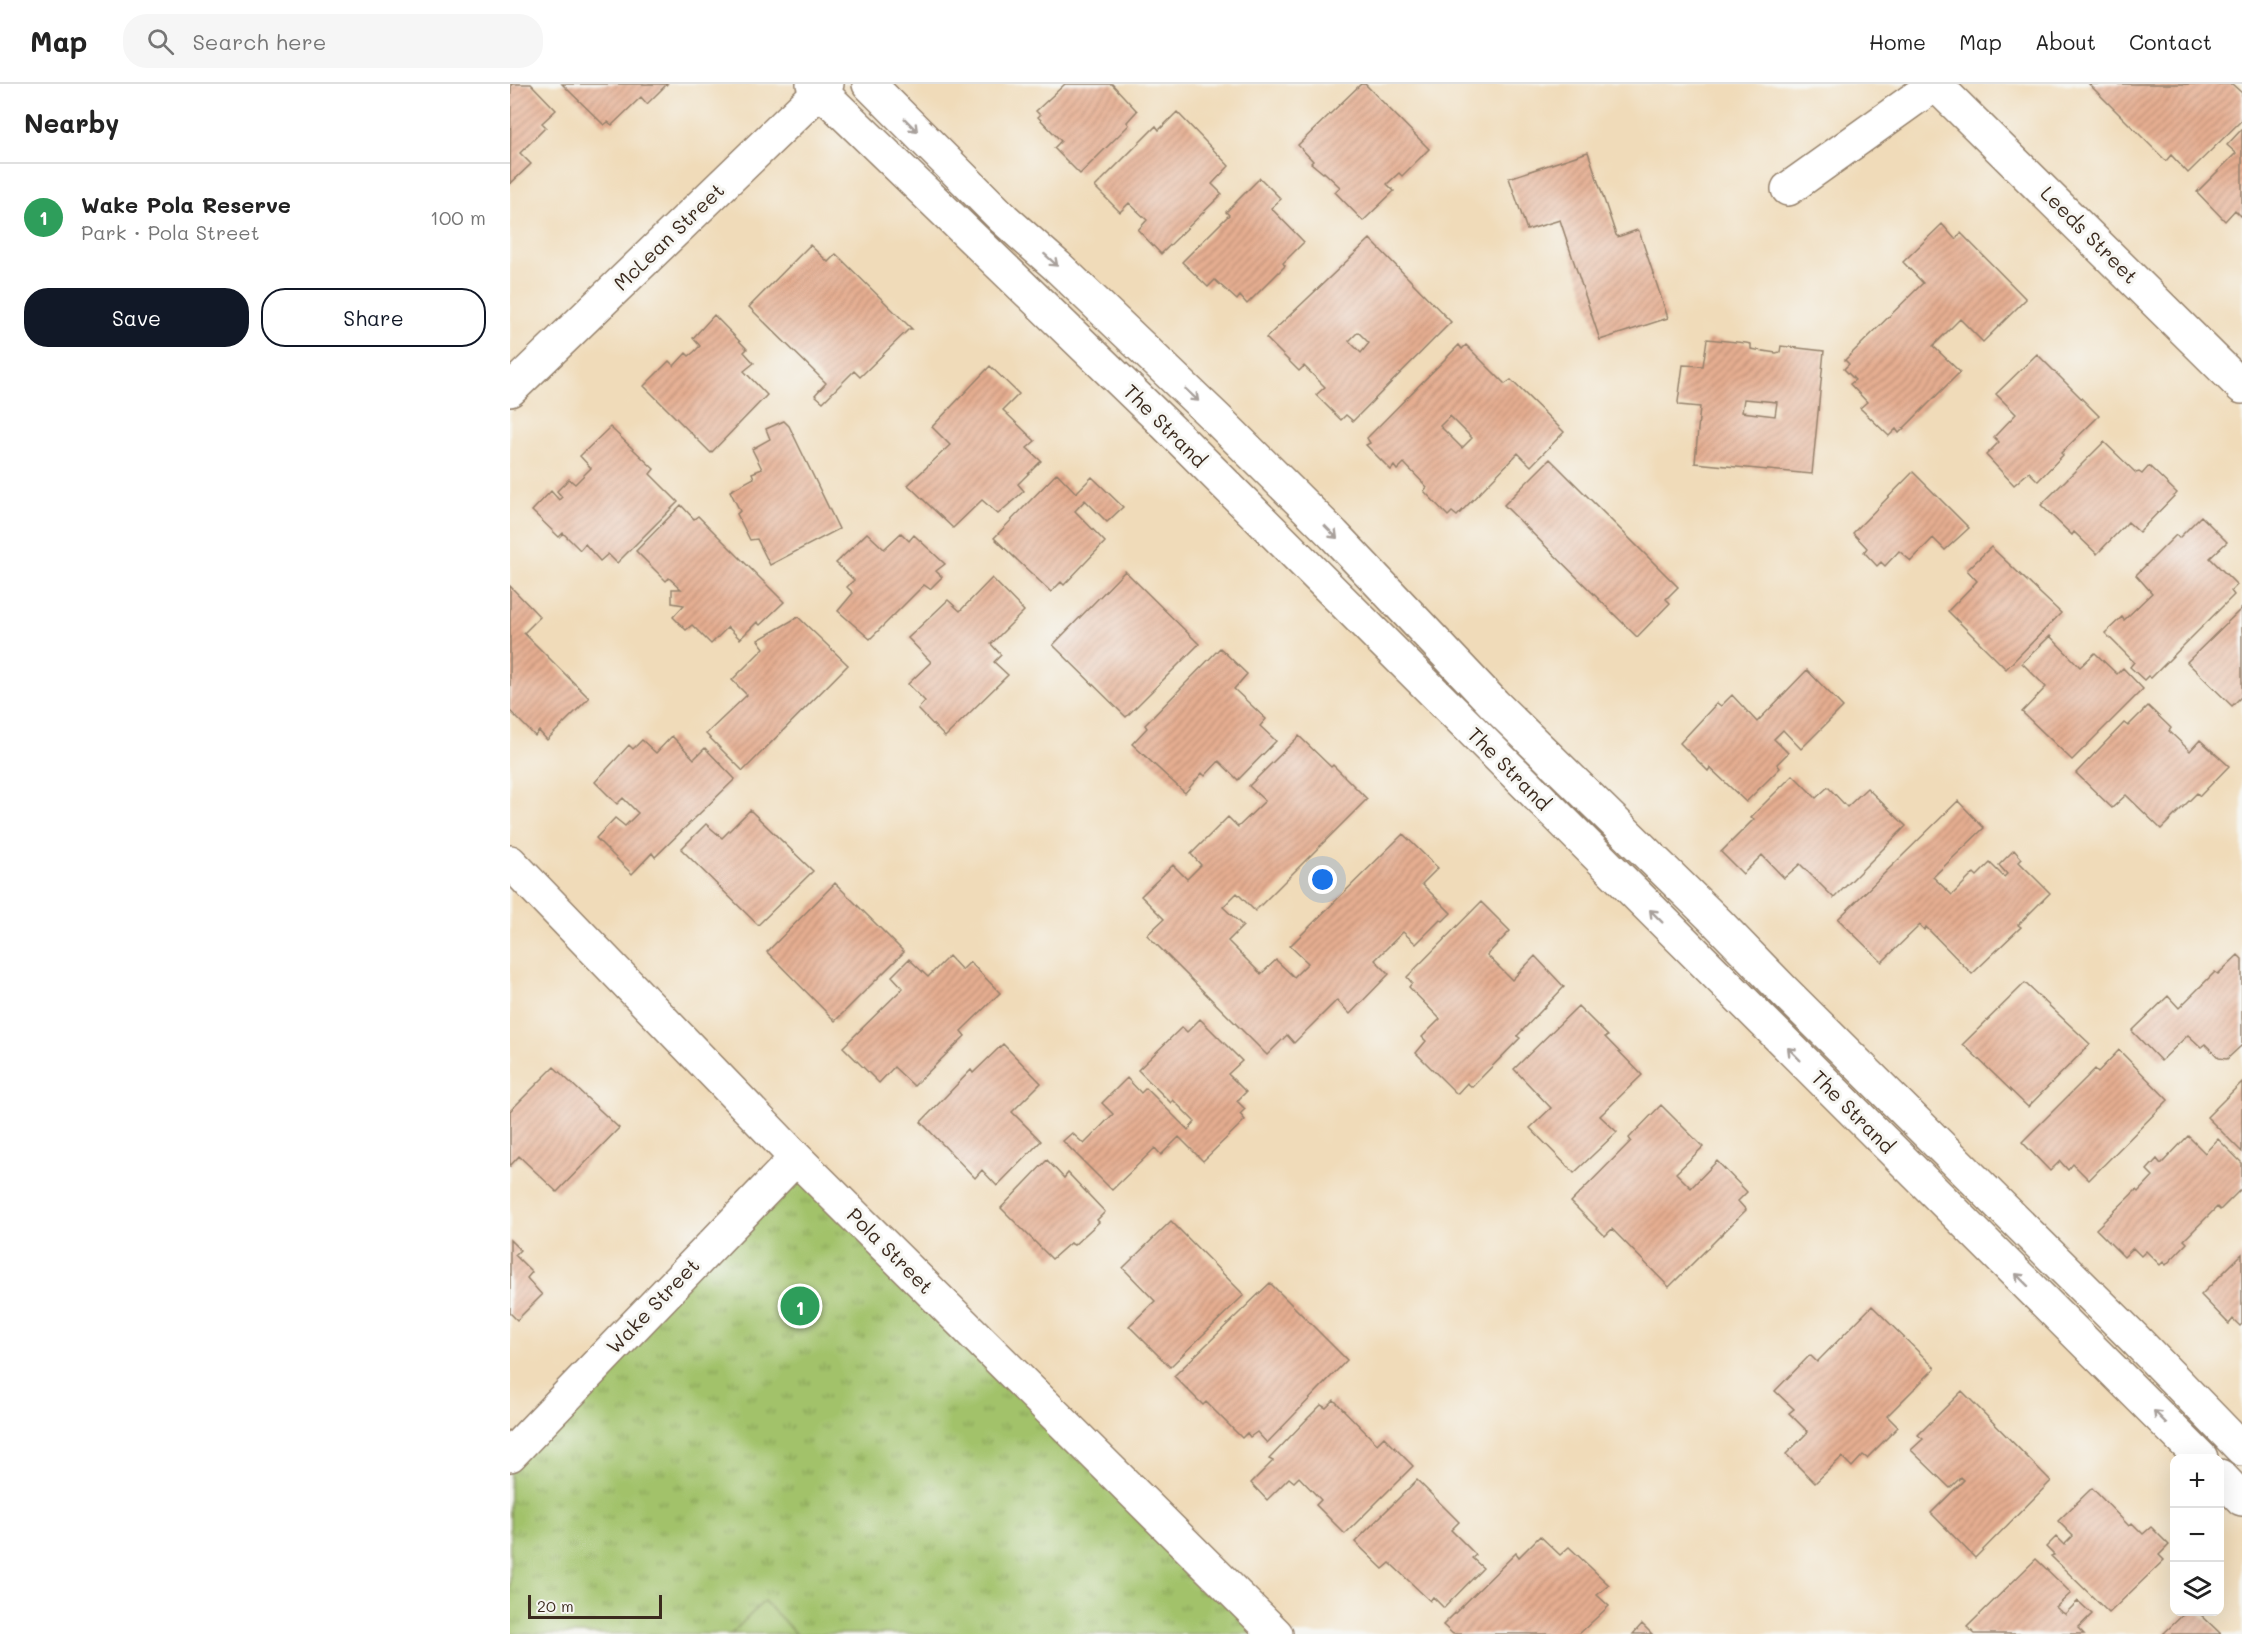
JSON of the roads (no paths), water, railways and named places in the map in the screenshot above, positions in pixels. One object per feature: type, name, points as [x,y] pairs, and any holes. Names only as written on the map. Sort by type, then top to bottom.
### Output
[{"type":"street","name":"The Strand","points":[[869,84],[1004,219],[1057,266],[1217,419],[1326,527],[1494,704],[1717,922],[1784,992],[2131,1335],[2242,1449]]},
{"type":"street","name":"Leeds Street","points":[[1788,189],[1935,84],[2242,387]]},
{"type":"street","name":"The Strand","points":[[820,87],[1166,425],[2197,1454]]},
{"type":"street","name":"McLean Street","points":[[510,390],[820,87]]},
{"type":"street","name":"Pola Street","points":[[510,862],[796,1158],[1276,1634]]},
{"type":"street","name":"Wake Street","points":[[510,1455],[796,1158]]},
{"type":"street","points":[[2224,1480],[2242,1499]]},
{"type":"place","name":"Wake Pola Reserve","points":[[800,1306]]}]
